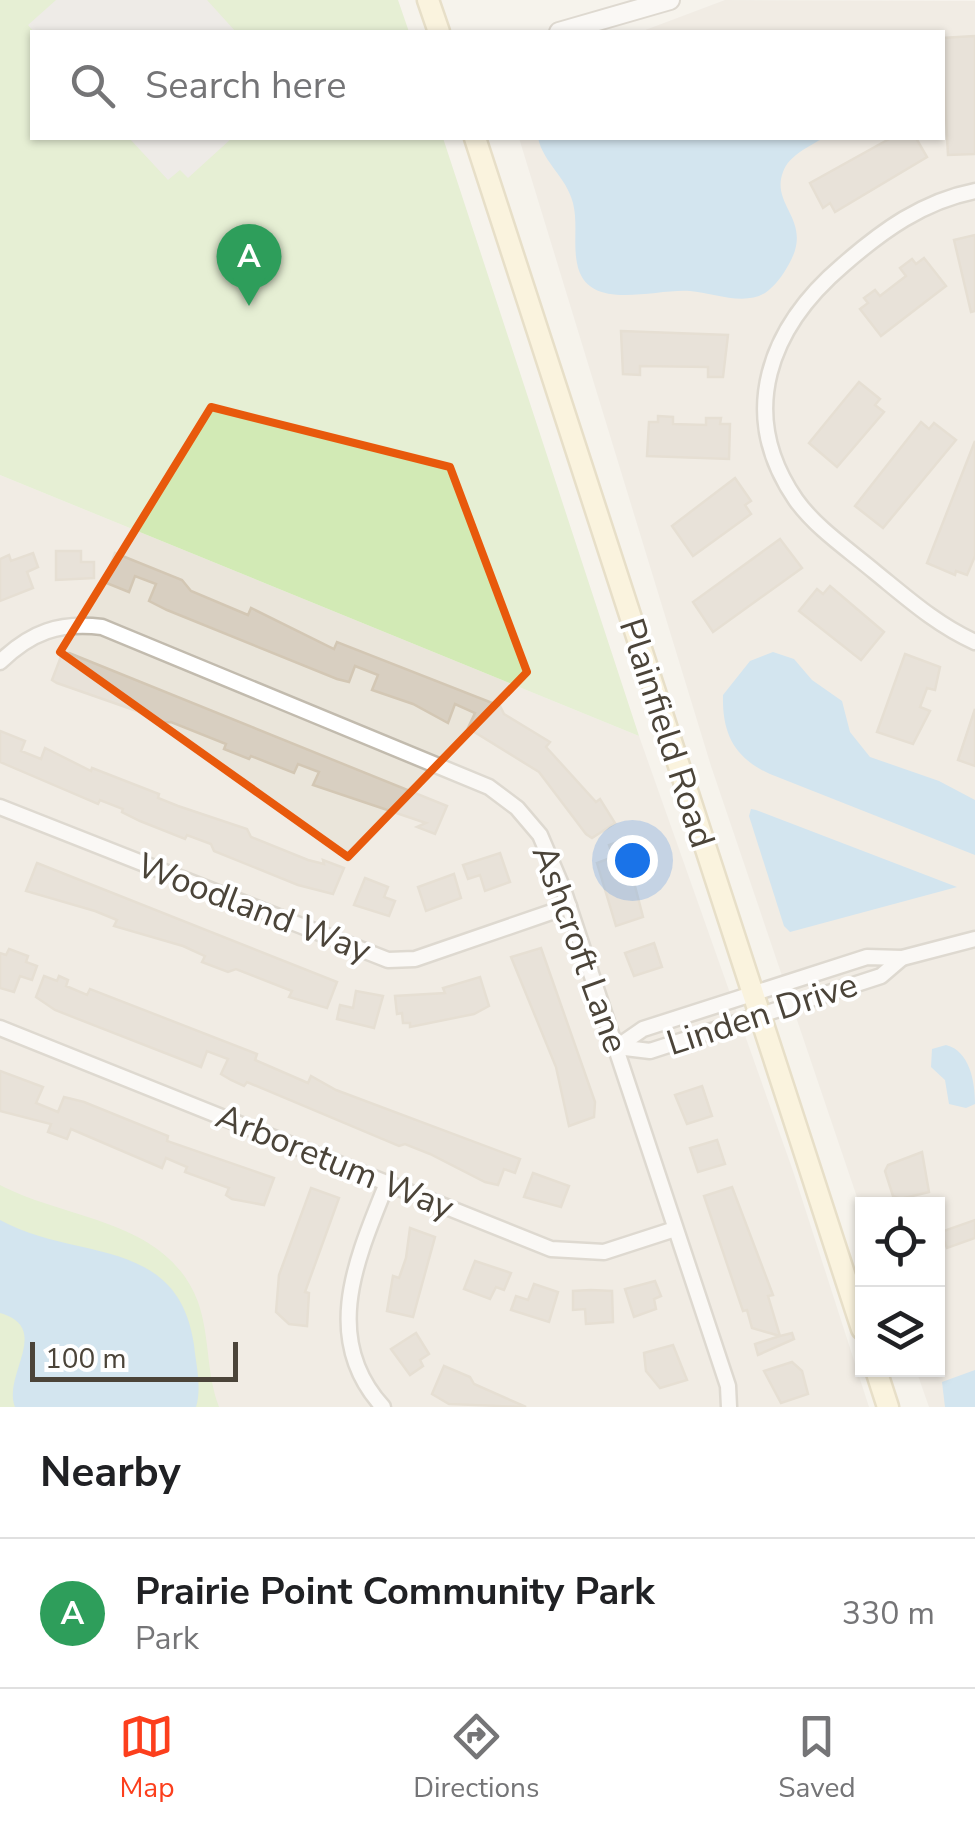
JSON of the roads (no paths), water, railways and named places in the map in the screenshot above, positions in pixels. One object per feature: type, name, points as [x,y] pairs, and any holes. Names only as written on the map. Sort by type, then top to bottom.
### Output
[{"type":"main road","points":[[428,0],[438,30]]},
{"type":"main road","name":"Plainfield Road","points":[[476,140],[855,1307]]},
{"type":"main road","points":[[878,1377],[888,1407]]},
{"type":"street","points":[[566,30],[670,0]]},
{"type":"street","points":[[975,191],[904,217],[813,290],[785,328],[766,398],[772,450],[797,501],[939,624],[975,642]]},
{"type":"street","name":"Ashcroft Lane","points":[[0,662],[27,638],[52,628],[74,624],[102,627],[458,770],[517,808],[540,835],[569,906],[728,1386],[729,1407]]},
{"type":"street","name":"Woodland Way","points":[[0,807],[388,960],[415,959],[569,906]]},
{"type":"street","name":"Linden Drive","points":[[617,1048],[650,1051],[867,957],[902,958],[975,939]]},
{"type":"street","name":"Linden Drive","points":[[617,1048],[642,1029],[880,976],[902,958]]},
{"type":"street","name":"Arboretum Way","points":[[0,1028],[387,1184],[571,1253],[604,1252],[675,1229]]},
{"type":"street","points":[[383,1407],[360,1375],[350,1348],[346,1305],[387,1184]]},
{"type":"water","points":[[539,140],[820,140],[795,156],[783,172],[782,195],[797,236],[789,264],[765,293],[738,299],[690,291],[624,295],[594,288],[583,279],[577,263],[570,194]]},
{"type":"water","points":[[773,652],[794,659],[812,680],[842,701],[850,732],[870,757],[939,781],[975,800],[975,855],[770,774],[739,752],[728,732],[723,695],[750,661]]},
{"type":"water","points":[[751,809],[957,887],[790,932],[784,926],[749,816]]},
{"type":"water","points":[[946,1045],[961,1054],[970,1068],[975,1104],[966,1108],[949,1104],[945,1080],[931,1067],[932,1049]]},
{"type":"water","points":[[0,1220],[29,1233],[119,1257],[145,1268],[167,1285],[184,1309],[194,1345],[199,1384],[196,1407],[15,1407],[13,1394],[25,1341],[15,1320],[0,1313]]},
{"type":"water","points":[[975,1370],[975,1407],[945,1407],[942,1382]]},
{"type":"place","name":"Prairie Point Community Park","points":[[249,306]]}]
